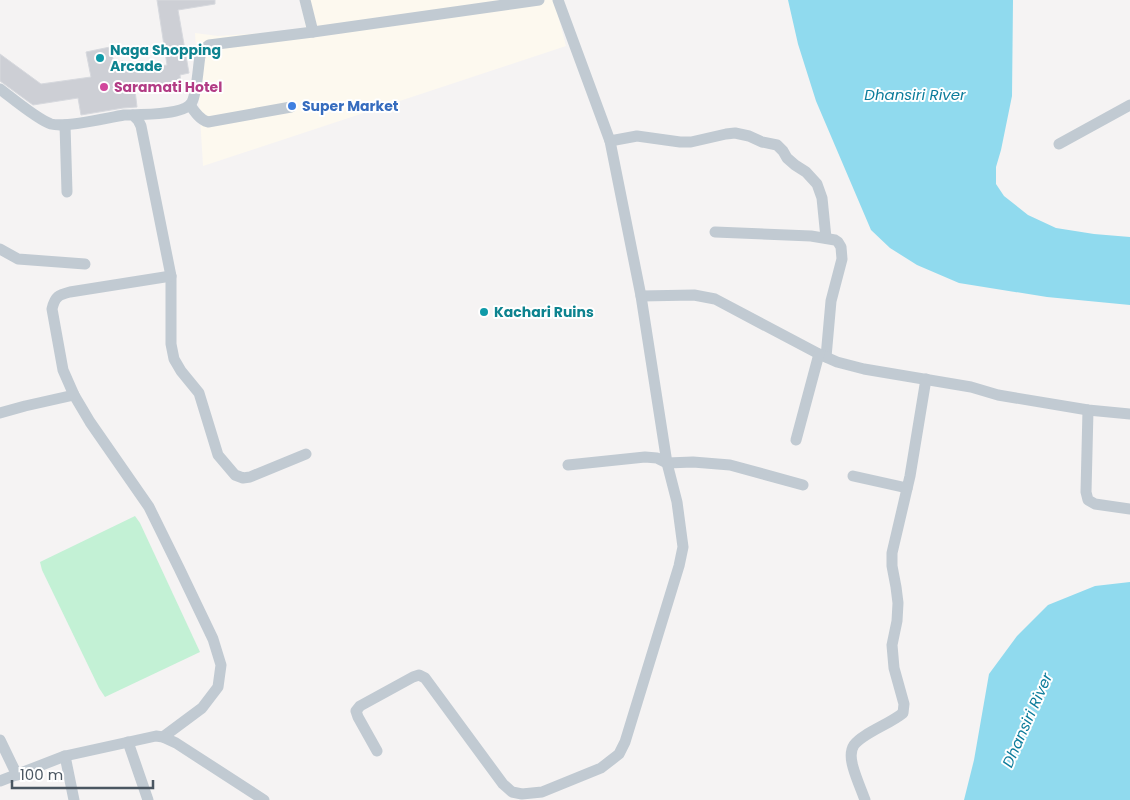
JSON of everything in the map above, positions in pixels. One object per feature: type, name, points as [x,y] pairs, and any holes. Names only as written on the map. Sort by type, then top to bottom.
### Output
[{"type":"street","points":[[305,0],[313,32]]},
{"type":"street","points":[[0,89],[39,118],[51,124],[65,125],[124,115],[177,111],[190,105],[194,96],[200,56],[202,50],[209,45],[539,0]]},
{"type":"street","points":[[377,750],[356,711],[360,706],[413,677],[419,676],[425,678],[503,784],[512,792],[522,794],[542,792],[601,768],[619,754],[625,742],[679,566],[683,547],[677,502],[667,463],[641,296],[610,141],[558,0]]},
{"type":"street","points":[[190,105],[197,115],[208,122],[290,108]]},
{"type":"street","points":[[1059,144],[1130,105]]},
{"type":"street","points":[[133,115],[141,126],[171,276],[171,344],[174,359],[199,393],[218,455],[235,475],[243,478],[250,477],[306,454]]},
{"type":"street","points":[[65,125],[67,192]]},
{"type":"street","points":[[610,141],[637,136],[691,142],[735,133],[776,145],[817,184],[822,198],[826,238]]},
{"type":"street","points":[[714,232],[811,236],[835,240],[841,247],[842,259],[831,302],[823,355],[796,440]]},
{"type":"street","points":[[0,249],[18,259],[85,264]]},
{"type":"street","points":[[163,737],[202,708],[218,687],[221,665],[212,639],[148,507],[90,422],[74,394],[63,370],[52,309],[54,300],[60,295],[70,292],[171,276]]},
{"type":"street","points":[[641,296],[694,295],[715,299],[837,362],[864,369],[971,387],[998,395],[1088,410],[1130,414]]},
{"type":"street","points":[[865,800],[852,767],[851,754],[853,746],[860,739],[903,713],[904,704],[894,668],[892,645],[897,621],[898,603],[892,566],[892,553],[908,488],[926,379]]},
{"type":"street","points":[[0,413],[74,394]]},
{"type":"street","points":[[1088,410],[1086,492],[1088,500],[1095,504],[1130,510]]},
{"type":"street","points":[[568,465],[645,457],[656,458],[667,463],[692,462],[730,466],[802,485]]},
{"type":"street","points":[[853,476],[908,488]]},
{"type":"street","points":[[0,781],[65,756],[148,736],[156,736],[176,743],[264,800]]},
{"type":"street","points":[[0,740],[17,775]]},
{"type":"street","points":[[128,742],[148,800]]},
{"type":"street","points":[[65,756],[74,800]]},
{"type":"shaded area","name":"Super Market","points":[[301,0],[554,0],[566,46],[203,166],[195,33],[218,36],[306,30]]},
{"type":"green space","points":[[135,516],[200,652],[105,697],[42,570],[40,562]]},
{"type":"water","name":"Dhansiri River","points":[[788,0],[1013,0],[1012,96],[996,167],[996,184],[1004,196],[1028,215],[1056,228],[1130,237],[1130,305],[1047,297],[959,283],[917,265],[890,248],[871,230],[816,101],[798,44]]},
{"type":"water","name":"Dhansiri River","points":[[1130,582],[1130,800],[964,800],[974,760],[989,674],[1017,636],[1048,605],[1095,586]]},
{"type":"building","name":"Naga Shopping Arcade","points":[[157,0],[215,0],[215,4],[178,10],[189,73],[180,75],[181,84],[135,90],[137,107],[81,115],[78,98],[33,105],[0,81],[0,54],[41,84],[91,77],[86,52],[110,47],[114,63],[123,61],[125,71],[167,65]]},
{"type":"place","name":"Naga Shopping Arcade","points":[[100,58]]},
{"type":"place","name":"Saramati Hotel","points":[[104,87]]},
{"type":"place","name":"Super Market","points":[[292,106]]},
{"type":"place","name":"Kachari Ruins","points":[[484,312]]}]
